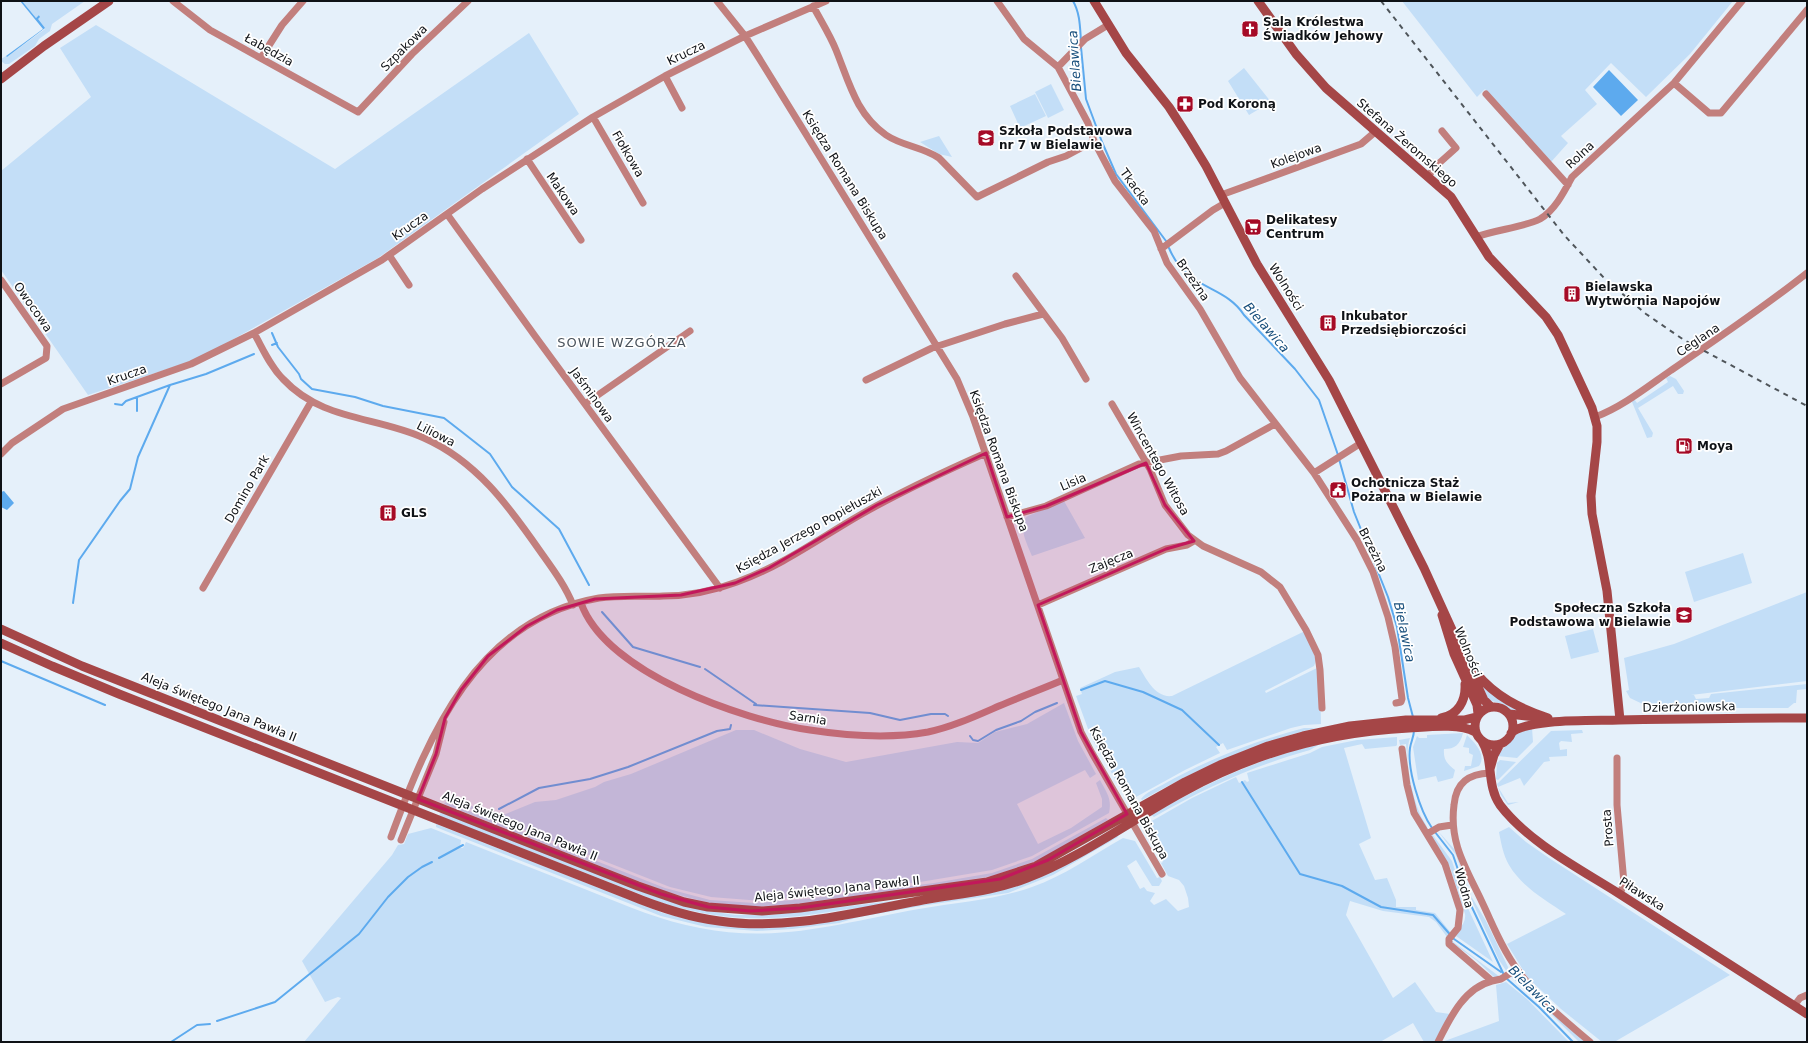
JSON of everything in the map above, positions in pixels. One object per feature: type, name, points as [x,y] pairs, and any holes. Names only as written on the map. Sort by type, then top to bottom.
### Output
[{"type":"main road","points":[[2,75],[109,1]]},
{"type":"main road","name":"Wolności","points":[[1094,1],[1126,53],[1180,123],[1206,166],[1257,264],[1314,355],[1404,526],[1469,664],[1484,700],[1491,706]]},
{"type":"main road","name":"Stefana Żeromskiego","points":[[1258,1],[1275,28],[1303,63],[1335,96],[1451,197],[1476,237],[1497,266],[1551,324],[1595,417],[1598,435],[1592,488],[1592,514],[1607,591],[1620,720]]},
{"type":"main road","name":"Wolności","points":[[1438,598],[1451,646],[1477,705],[1477,715]]},
{"type":"main road","name":"Aleja świętego Jana Pawła II","points":[[1,629],[82,666],[418,799],[661,894],[708,907],[750,911],[800,908],[938,890],[1000,879],[1048,860],[1129,818]]},
{"type":"main road","name":"Aleja świętego Jana Pawła II","points":[[1,643],[119,694],[657,906],[698,918],[750,924],[788,922],[830,917],[996,888],[1045,870],[1206,771],[1268,746],[1303,736],[1344,727],[1406,724],[1467,729],[1475,732]]},
{"type":"main road","points":[[1469,664],[1488,686],[1504,700],[1524,710],[1548,718]]},
{"type":"main road","points":[[1438,719],[1452,714],[1461,706],[1465,696],[1465,679]]},
{"type":"main road","points":[[1491,706],[1500,708],[1509,714],[1512,722],[1512,733],[1507,740],[1500,744],[1493,745],[1482,742],[1475,732],[1474,724],[1477,715],[1484,709],[1491,706]]},
{"type":"main road","name":"Dzierżoniowska","points":[[1509,714],[1571,721]]},
{"type":"main road","name":"Aleja świętego Jana Pawła II","points":[[1420,724],[1438,719],[1464,720],[1477,715]]},
{"type":"main road","name":"Dzierżoniowska","points":[[1512,733],[1521,727],[1571,721],[1667,718],[1807,718]]},
{"type":"main road","name":"Piławska","points":[[1482,742],[1486,749],[1494,795],[1508,814],[1544,844],[1807,1014]]},
{"type":"main road","name":"Piławska","points":[[1490,773],[1494,754],[1500,744]]},
{"type":"street","name":"Łabędzia","points":[[173,1],[210,30],[358,112]]},
{"type":"street","points":[[261,58],[282,25],[303,1]]},
{"type":"street","name":"Szpakowa","points":[[358,112],[412,54],[468,1]]},
{"type":"street","name":"Księdza Romana Biskupa","points":[[717,1],[745,36],[938,346],[961,388],[986,453],[1063,680],[1087,745],[1162,874]]},
{"type":"street","name":"Krucza","points":[[1,454],[12,443],[63,409],[191,364],[254,333],[389,255],[527,159],[593,117],[665,76],[745,36],[826,1]]},
{"type":"street","name":"Tkacka","points":[[997,1],[1024,39],[1058,67],[1088,123],[1094,141],[1115,181],[1154,231],[1161,249]]},
{"type":"street","name":"Rolna","points":[[1476,237],[1488,232],[1539,219],[1551,209],[1572,177],[1674,83],[1742,1]]},
{"type":"street","points":[[813,6],[828,32],[853,97],[862,112],[875,126],[898,142],[932,153],[939,158],[977,197],[1048,162],[1066,156],[1094,141]]},
{"type":"street","points":[[1674,83],[1709,114],[1721,113],[1807,10]]},
{"type":"street","points":[[1058,67],[1085,39],[1108,25]]},
{"type":"street","points":[[665,76],[682,108]]},
{"type":"street","points":[[1486,94],[1568,185]]},
{"type":"street","name":"Fiołkowa","points":[[593,117],[643,203]]},
{"type":"street","points":[[1428,176],[1436,165],[1456,148],[1442,131]]},
{"type":"street","name":"Kolejowa","points":[[1221,195],[1360,144],[1375,132]]},
{"type":"street","name":"Makowa","points":[[527,159],[581,240]]},
{"type":"street","points":[[1161,249],[1213,210],[1225,203]]},
{"type":"street","name":"Jaśminowa","points":[[447,214],[720,588]]},
{"type":"street","name":"Brzeżna","points":[[1161,249],[1167,263],[1200,309],[1240,378],[1314,474],[1357,540],[1380,592],[1388,617],[1396,654],[1402,699],[1401,702],[1396,703]]},
{"type":"street","points":[[389,255],[410,285]]},
{"type":"street","name":"Ceglana","points":[[1595,417],[1625,402],[1702,351],[1760,310],[1807,273]]},
{"type":"street","points":[[1016,276],[1062,338],[1086,379]]},
{"type":"street","name":"Owocowa","points":[[1,280],[47,346],[46,358],[1,384]]},
{"type":"street","points":[[866,380],[938,346],[1043,314]]},
{"type":"street","points":[[586,404],[690,331]]},
{"type":"street","name":"Liliowa","points":[[254,333],[271,364],[282,379],[311,402],[337,413],[391,426],[424,438],[456,456],[471,468],[485,480],[508,506],[566,589],[573,605]]},
{"type":"street","name":"Domino Park","points":[[203,588],[311,402]]},
{"type":"street","name":"Wincentego Witosa","points":[[1112,404],[1146,463],[1165,505],[1186,533],[1194,541],[1260,571],[1280,587],[1306,630],[1318,655],[1322,708]]},
{"type":"street","points":[[1146,463],[1180,456],[1218,454],[1275,424]]},
{"type":"street","points":[[1314,474],[1335,458],[1361,443]]},
{"type":"street","name":"Księdza Jerzego Popiełuszki","points":[[391,837],[429,743],[467,681],[498,646],[531,623],[556,610],[581,603],[621,596],[682,595],[720,588],[758,574],[877,505],[986,453]]},
{"type":"street","name":"Lisia","points":[[1007,517],[1046,506],[1146,463]]},
{"type":"street","name":"Zajęcza","points":[[1038,605],[1166,550],[1187,545],[1194,541]]},
{"type":"street","name":"Sarnia","points":[[581,603],[586,616],[606,640],[629,660],[674,687],[743,714],[810,730],[877,737],[928,732],[961,722],[1063,680]]},
{"type":"street","name":"Księdza Jerzego Popiełuszki","points":[[401,840],[436,754],[445,718]]},
{"type":"street","points":[[1402,749],[1407,786],[1414,810],[1431,832],[1452,825]]},
{"type":"street","name":"Prosta","points":[[1617,758],[1617,805],[1624,883],[1620,894]]},
{"type":"street","name":"Wodna","points":[[1490,773],[1472,775],[1459,786],[1454,801],[1452,825],[1455,842],[1504,948],[1517,969],[1546,1002],[1590,1042]]},
{"type":"street","name":"Wodna","points":[[1431,832],[1446,866],[1460,908],[1458,926],[1451,936],[1450,945],[1492,981]]},
{"type":"street","points":[[1438,1042],[1453,1013],[1463,1000],[1477,988],[1505,977],[1517,969]]},
{"type":"street","points":[[1794,1006],[1800,998],[1807,995]]},
{"type":"highlighted area","points":[[986,453],[1007,517],[1046,506],[1146,463],[1165,505],[1194,541],[1166,549],[1038,605],[1081,732],[1127,814],[1048,860],[1000,879],[800,908],[750,911],[708,907],[661,894],[418,799],[436,754],[445,718],[461,690],[488,656],[527,626],[557,610],[595,599],[681,595],[735,583],[769,568],[877,505]]},
{"type":"shaded area","points":[[22,1],[85,1],[52,24],[50,31],[39,39],[35,46],[9,64],[5,64],[1,61],[1,59],[6,56],[7,57],[45,29],[37,19],[40,16],[39,15],[36,18]]},
{"type":"shaded area","points":[[1402,1],[1733,1],[1690,54],[1646,97],[1611,63],[1585,90],[1597,104],[1561,136],[1568,143],[1551,162],[1485,89],[1477,97]]},
{"type":"shaded area","points":[[96,25],[335,169],[529,33],[579,114],[378,258],[198,359],[88,395],[1,270],[1,171],[91,97],[60,48]]},
{"type":"shaded area","points":[[1244,68],[1271,102],[1249,115],[1228,81]]},
{"type":"shaded area","points":[[1051,84],[1064,110],[1048,118],[1035,92]]},
{"type":"shaded area","points":[[1035,94],[1046,116],[1020,128],[1010,106]]},
{"type":"shaded area","points":[[939,136],[952,157],[939,154],[920,142]]},
{"type":"shaded area","points":[[1670,376],[1676,379],[1684,391],[1683,394],[1678,394],[1673,386],[1638,408],[1653,433],[1652,437],[1647,438],[1632,402],[1634,399],[1637,403],[1668,382],[1666,378]]},
{"type":"shaded area","points":[[1064,501],[1085,538],[1032,556],[1023,530],[1025,520],[1028,516]]},
{"type":"shaded area","points":[[1743,553],[1752,583],[1694,602],[1685,572]]},
{"type":"shaded area","points":[[1807,592],[1807,681],[1691,695],[1694,695],[1696,699],[1709,698],[1711,694],[1807,684],[1807,689],[1797,690],[1796,703],[1788,708],[1651,708],[1630,698],[1626,691],[1629,690],[1624,658],[1674,644]]},
{"type":"shaded area","points":[[1593,629],[1599,652],[1571,659],[1565,636]]},
{"type":"shaded area","points":[[1305,631],[1312,645],[1316,661],[1314,666],[1265,691],[1266,693],[1317,668],[1320,676],[1321,724],[1304,725],[1291,728],[1227,750],[1223,743],[1216,747],[1220,753],[1136,797],[1122,791],[1091,737],[1076,696],[1082,694],[1080,688],[1115,672],[1139,667],[1148,682],[1156,691],[1166,696],[1172,696]]},
{"type":"shaded area","points":[[1481,684],[1524,713],[1512,712],[1504,705],[1489,700]]},
{"type":"shaded area","points":[[1064,703],[1078,741],[1096,774],[1090,778],[1085,770],[1017,804],[1038,844],[1071,828],[1102,807],[1102,799],[1096,783],[1100,780],[1107,792],[1110,804],[1109,813],[1032,856],[992,870],[920,882],[762,901],[711,897],[670,887],[502,821],[492,815],[489,816],[443,798],[503,815],[535,802],[556,800],[595,787],[604,782],[631,774],[736,730],[754,730],[800,749],[846,762],[957,742],[978,743],[995,732],[1027,724]]},
{"type":"shaded area","points":[[1304,728],[1316,728],[1248,749],[1184,778],[1142,800],[1141,799],[1152,790],[1215,759],[1250,745]]},
{"type":"shaded area","points":[[1532,728],[1533,742],[1517,758],[1497,756],[1516,734]]},
{"type":"shaded area","points":[[1582,730],[1583,733],[1571,734],[1572,742],[1561,741],[1559,743],[1560,750],[1567,749],[1567,756],[1549,757],[1550,761],[1544,762],[1524,786],[1520,778],[1498,787],[1497,784],[1551,731]]},
{"type":"shaded area","points":[[1463,733],[1459,743],[1456,746],[1444,749],[1446,761],[1455,770],[1453,778],[1438,782],[1436,776],[1418,780],[1413,747],[1417,736],[1419,738],[1427,738],[1427,735]]},
{"type":"shaded area","points":[[1467,735],[1479,749],[1482,758],[1479,766],[1464,771],[1465,766],[1471,766],[1473,755],[1469,753],[1469,748],[1463,747]]},
{"type":"shaded area","points":[[1397,737],[1396,746],[1365,749],[1362,744],[1344,748],[1371,838],[1359,844],[1375,880],[1387,878],[1396,900],[1396,907],[1416,907],[1416,910],[1435,913],[1451,933],[1447,937],[1436,922],[1429,917],[1383,911],[1350,901],[1346,915],[1393,998],[1415,982],[1436,1012],[1450,1014],[1436,1042],[1424,1042],[1413,1023],[1380,1042],[304,1042],[341,998],[338,997],[325,1002],[302,961],[392,855],[398,845],[404,844],[408,834],[431,828],[461,840],[460,848],[463,848],[466,842],[645,913],[700,928],[757,934],[837,925],[919,909],[1004,895],[1032,887],[1056,877],[1123,838],[1135,841],[1157,878],[1160,877],[1162,881],[1159,886],[1152,886],[1136,860],[1127,866],[1140,889],[1144,887],[1147,891],[1155,893],[1150,901],[1154,905],[1166,899],[1178,911],[1189,907],[1188,898],[1184,886],[1179,880],[1168,876],[1161,863],[1163,862],[1147,834],[1150,822],[1192,798],[1236,777],[1239,783],[1245,780],[1247,782],[1249,781],[1247,773],[1310,753],[1322,747],[1357,740]]},
{"type":"shaded area","points":[[1410,738],[1407,755],[1406,744],[1400,745],[1399,740]]},
{"type":"shaded area","points":[[1320,744],[1310,750],[1269,763],[1211,787],[1154,817],[1151,815],[1212,783],[1254,764]]},
{"type":"shaded area","points":[[1500,760],[1516,762],[1498,780],[1496,779],[1497,763]]},
{"type":"shaded area","points":[[1408,765],[1411,787],[1417,806],[1428,830],[1422,823],[1417,813],[1411,790]]},
{"type":"shaded area","points":[[1498,787],[1508,803],[1519,802],[1508,805],[1501,795]]},
{"type":"shaded area","points":[[446,802],[665,888],[710,900],[754,903],[807,899],[934,883],[992,873],[1032,859],[1106,818],[1108,820],[1039,860],[992,876],[920,888],[801,904],[750,907],[710,903],[663,891],[444,804]]},
{"type":"shaded area","points":[[441,812],[651,895],[702,910],[735,915],[771,915],[893,901],[868,907],[774,918],[733,917],[689,910],[665,904],[439,816]]},
{"type":"shaded area","points":[[436,824],[663,913],[705,923],[743,928],[921,905],[1000,891],[1042,876],[1117,835],[1118,837],[1053,875],[1008,893],[859,917],[839,923],[792,929],[757,931],[706,927],[661,916],[443,830],[436,827]]},
{"type":"shaded area","points":[[1509,827],[1526,842],[1549,858],[1730,975],[1616,1041],[1602,1042],[1561,1009],[1528,978],[1507,944],[1566,914],[1542,898],[1520,880],[1514,873],[1504,853],[1499,832]]},
{"type":"shaded area","points":[[1438,831],[1455,850],[1471,896],[1486,921],[1508,967],[1507,972],[1499,960],[1472,901],[1456,855]]},
{"type":"shaded area","points":[[1432,834],[1452,861],[1466,904],[1493,962],[1456,936],[1452,941],[1500,977],[1494,977],[1476,960],[1451,942],[1452,938],[1464,922],[1465,914],[1450,867],[1432,838]]},
{"type":"shaded area","points":[[1510,976],[1517,976],[1538,1000],[1585,1042],[1579,1042],[1534,997]]},
{"type":"shaded area","points":[[1506,982],[1528,1000],[1569,1042],[1442,1042],[1499,1021],[1496,985]]},
{"type":"water","points":[[20,1],[22,1],[36,18],[39,15],[40,17],[38,19],[45,28],[7,57],[6,56],[43,29]]},
{"type":"water","points":[[1609,70],[1638,100],[1621,116],[1593,87]]},
{"type":"water","points":[[4,491],[14,503],[7,510],[1,507],[1,492]]},
{"type":"waterway","name":"Bielawica","points":[[1073,1],[1078,15],[1081,41]]},
{"type":"waterway","name":"Bielawica","points":[[1081,47],[1086,99],[1116,174],[1166,241]]},
{"type":"waterway","name":"Bielawica","points":[[1169,248],[1177,262],[1186,272],[1195,280],[1236,305],[1295,369],[1319,400],[1338,455]]},
{"type":"waterway","points":[[272,333],[278,347],[299,374],[301,379],[312,389],[355,397],[383,406],[444,418],[490,454],[512,487],[559,529],[589,585]]},
{"type":"waterway","points":[[272,345],[277,343]]},
{"type":"waterway","points":[[73,603],[79,560],[130,489],[138,457],[170,385],[206,374],[254,354]]},
{"type":"waterway","points":[[115,404],[122,405],[126,401],[170,385]]},
{"type":"waterway","points":[[137,397],[137,411]]},
{"type":"waterway","name":"Bielawica","points":[[1339,459],[1354,512],[1388,597],[1397,627],[1408,698],[1413,717]]},
{"type":"waterway","points":[[602,612],[633,647],[700,667]]},
{"type":"waterway","points":[[1,661],[105,705]]},
{"type":"waterway","points":[[705,669],[756,704]]},
{"type":"waterway","points":[[1081,690],[1105,681],[1143,692],[1182,710],[1219,745]]},
{"type":"waterway","points":[[970,736],[973,740],[978,741],[996,730],[1021,721],[1035,712],[1057,703]]},
{"type":"waterway","points":[[754,705],[870,713],[900,720],[931,714],[945,714],[948,716]]},
{"type":"waterway","points":[[499,809],[539,788],[590,779],[628,767],[717,731],[730,729],[731,725]]},
{"type":"waterway","name":"Bielawica","points":[[1414,730],[1410,748],[1410,767],[1412,778],[1419,801],[1427,821],[1432,828]]},
{"type":"waterway","points":[[1242,782],[1300,874],[1342,886],[1381,907],[1433,915],[1454,939],[1501,972]]},
{"type":"waterway","name":"Bielawica","points":[[1435,832],[1453,855],[1468,899],[1504,975]]},
{"type":"waterway","points":[[439,858],[463,845]]},
{"type":"waterway","points":[[217,1021],[275,1002],[359,934],[388,897],[408,877],[432,862]]},
{"type":"waterway","name":"Bielawica","points":[[1506,978],[1539,1007],[1573,1042]]},
{"type":"waterway","points":[[171,1042],[197,1025],[210,1024]]},
{"type":"railway","points":[[1381,1],[1564,235],[1605,279],[1646,314],[1684,340],[1807,406]]},
{"type":"place","name":"Sala Królestwa Świadków Jehowy","points":[[1250,29]]},
{"type":"place","name":"Pod Koroną","points":[[1185,104]]},
{"type":"place","name":"Szkoła Podstawowa nr 7 w Bielawie","points":[[986,138]]},
{"type":"place","name":"Delikatesy Centrum","points":[[1253,227]]},
{"type":"place","name":"Bielawska Wytwórnia Napojów","points":[[1572,294]]},
{"type":"place","name":"Inkubator Przedsiębiorczości","points":[[1328,323]]},
{"type":"place","name":"Moya","points":[[1684,446]]},
{"type":"place","name":"Ochotnicza Staż Pożarna w Bielawie","points":[[1338,490]]},
{"type":"place","name":"GLS","points":[[388,513]]},
{"type":"place","name":"Społeczna Szkoła Podstawowa w Bielawie","points":[[1684,615]]},
{"type":"district","name":"SOWIE WZGÓRZA","points":[[622,342]]}]
